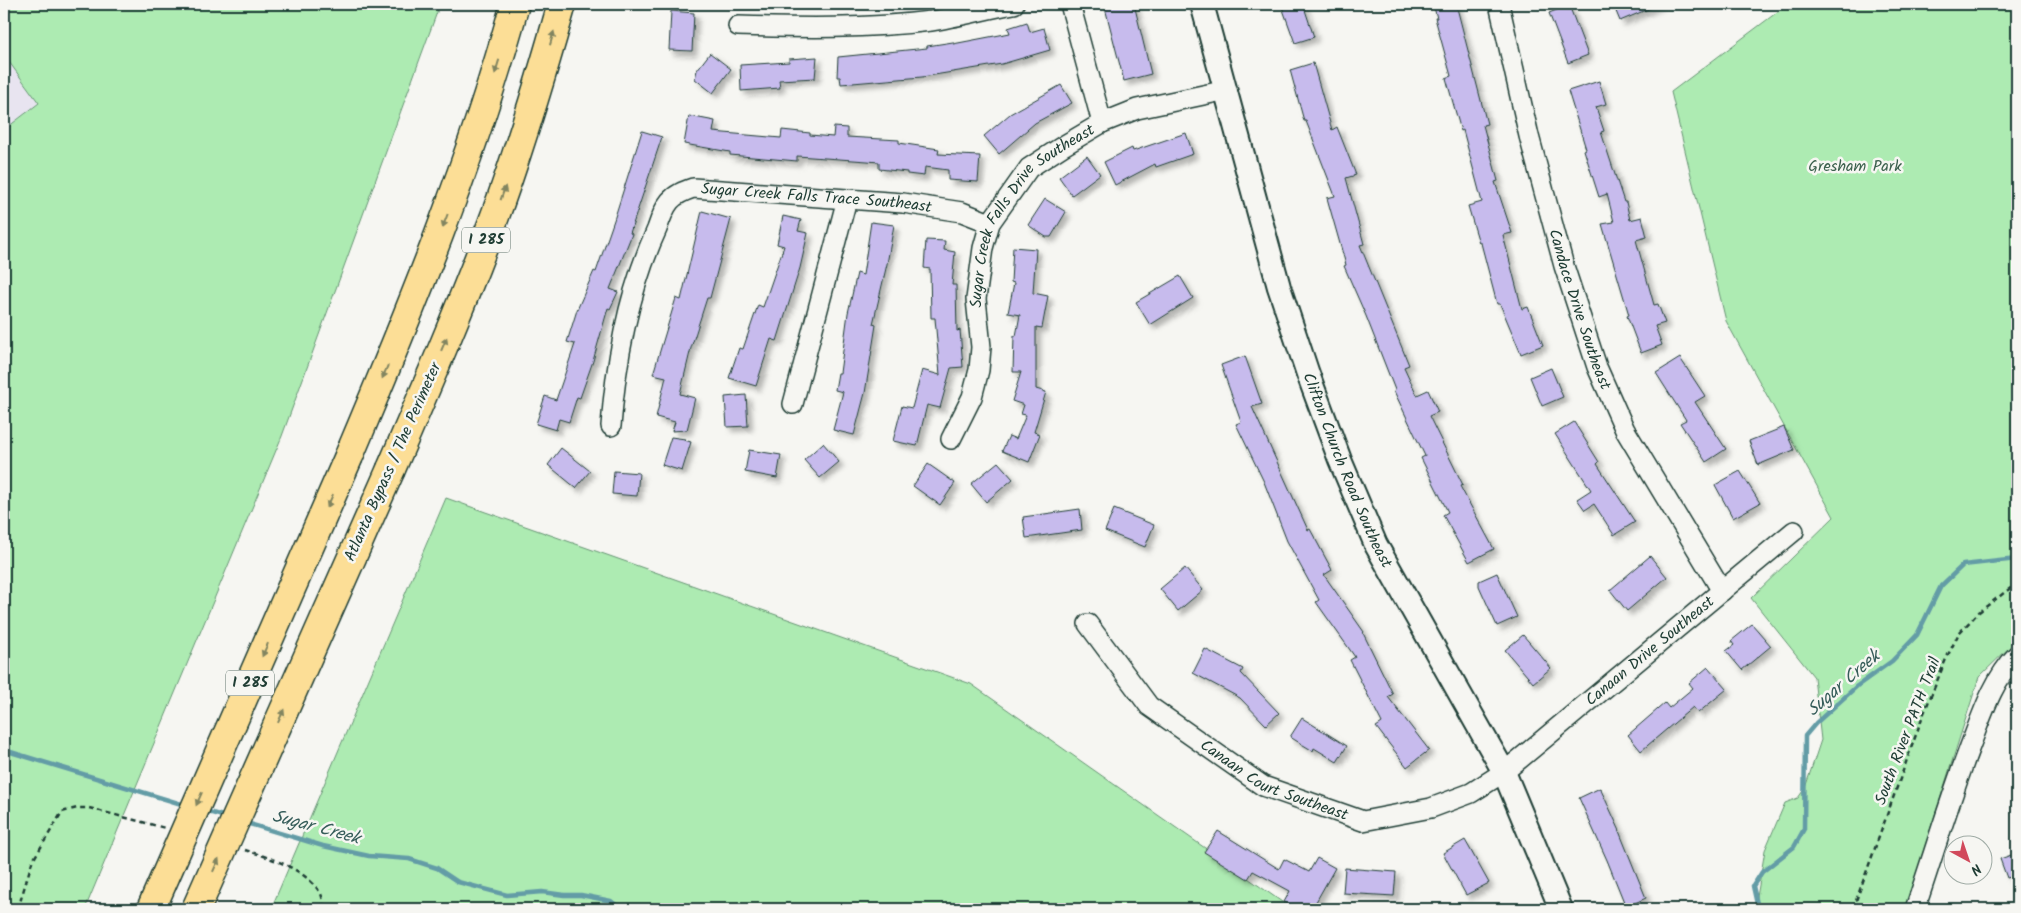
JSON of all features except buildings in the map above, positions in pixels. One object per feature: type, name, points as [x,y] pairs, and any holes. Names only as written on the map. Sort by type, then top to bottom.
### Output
[{"type":"highway","name":"I 285","points":[[151,909],[415,300],[460,181],[486,104],[515,4]]},
{"type":"highway","name":"Atlanta Bypass / The Perimeter","points":[[196,909],[457,313],[493,222],[530,112],[562,4]]},
{"type":"street","points":[[738,26],[799,28],[880,26],[932,21],[1014,4]]},
{"type":"street","points":[[1070,4],[1102,123]]},
{"type":"street","name":"Clifton Church Road Southeast","points":[[1202,4],[1227,90],[1279,288],[1340,460],[1376,545],[1504,772],[1561,909]]},
{"type":"street","name":"Candace Drive Southeast","points":[[1499,4],[1529,136],[1564,266],[1597,367],[1625,430],[1722,591]]},
{"type":"street","name":"Sugar Creek Falls Drive Southeast","points":[[951,439],[972,397],[979,370],[981,347],[976,299],[983,248],[990,223],[1030,168],[1102,123],[1138,109],[1227,90]]},
{"type":"street","name":"Sugar Creek Falls Trace Southeast","points":[[611,426],[614,381],[621,341],[651,242],[669,201],[680,192],[693,188],[903,203],[962,212],[990,223]]},
{"type":"street","points":[[793,404],[847,199]]},
{"type":"street","name":"Canaan Drive Southeast","points":[[1504,772],[1794,531]]},
{"type":"street","name":"Canaan Court Southeast","points":[[1088,624],[1148,706],[1263,786],[1363,821],[1431,808],[1471,793],[1504,772]]},
{"type":"street","points":[[1915,909],[1952,795],[1980,720],[2001,676],[2017,654]]},
{"type":"path","name":"South River PATH Trail","points":[[1853,909],[1922,718],[1959,634],[1979,612],[2017,583]]},
{"type":"shaded area","points":[[4,55],[39,103],[4,130]]},
{"type":"green space","points":[[4,4],[440,4],[282,436],[85,909],[4,909],[4,130],[39,103],[4,55]]},
{"type":"green space","name":"Gresham Park","points":[[1788,4],[2017,4],[2017,640],[1979,677],[1905,909],[1755,909],[1765,850],[1785,803],[1798,798],[1805,788],[1821,740],[1814,677],[1751,598],[1834,517],[1726,321],[1671,92]]},
{"type":"green space","points":[[446,498],[971,684],[1292,909],[271,909]]},
{"type":"waterway","name":"Sugar Creek","points":[[1761,909],[1757,904],[1753,886],[1762,872],[1794,847],[1804,829],[1805,736],[1816,723],[1857,686],[1892,661],[1917,635],[1941,586],[1963,565],[2017,559]]},
{"type":"waterway","name":"Sugar Creek","points":[[4,750],[188,806]]},
{"type":"waterway","name":"Sugar Creek","points":[[205,811],[226,817]]},
{"type":"waterway","name":"Sugar Creek","points":[[243,822],[323,846],[369,856],[409,859],[437,868],[458,882],[507,895],[542,892],[581,895],[611,901],[621,909]]}]
